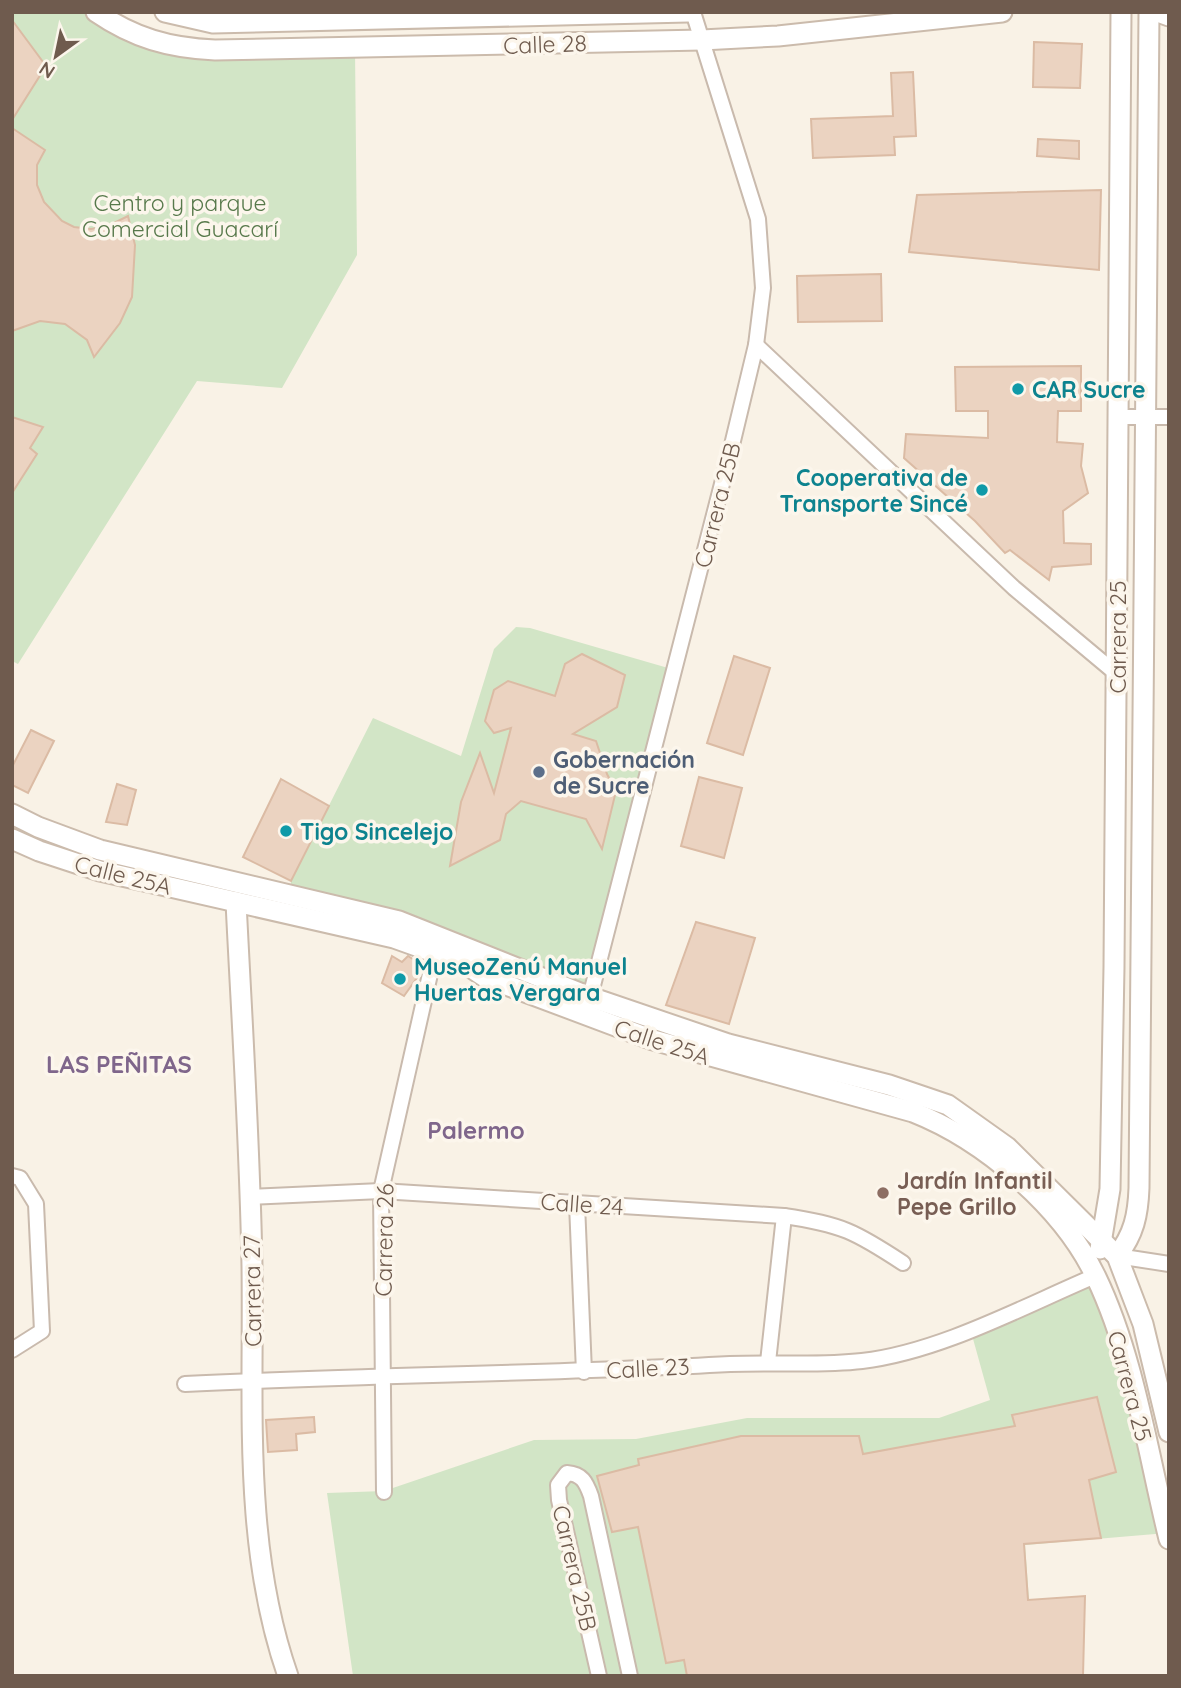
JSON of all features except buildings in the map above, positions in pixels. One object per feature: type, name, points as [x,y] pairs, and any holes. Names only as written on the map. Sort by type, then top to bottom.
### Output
[{"type":"main road","name":"Calle 28","points":[[96,12],[141,39],[180,48],[355,50],[778,36],[1002,12]]},
{"type":"main road","name":"Calle 28","points":[[165,12],[213,23],[691,12]]},
{"type":"main road","name":"Carrera 25","points":[[1121,12],[1118,675],[1110,1189],[1106,1248],[1143,1324],[1169,1432]]},
{"type":"main road","name":"Carrera 25","points":[[1106,1248],[1127,1243],[1138,1217],[1149,12]]},
{"type":"main road","points":[[1158,12],[1169,16]]},
{"type":"main road","name":"Calle 25A","points":[[12,814],[38,827],[100,849],[399,921],[590,997],[728,1044],[889,1085],[948,1105],[1007,1147],[1106,1248]]},
{"type":"main road","name":"Calle 25A","points":[[14,840],[100,871],[394,938],[464,963],[485,977],[653,1040],[913,1112],[944,1124],[1001,1163],[1070,1236],[1096,1276]]},
{"type":"main road","name":"Carrera 27","points":[[236,902],[251,1197],[254,1510],[262,1572],[277,1645],[288,1676]]},
{"type":"main road","points":[[464,963],[488,968],[580,1004],[588,1003],[590,997]]},
{"type":"main road","points":[[1070,1236],[1106,1248],[1096,1276]]},
{"type":"main road","name":"Carrera 25","points":[[1096,1276],[1115,1323],[1169,1539]]},
{"type":"street","name":"Carrera 25B","points":[[590,997],[756,345],[763,288],[758,219],[691,12]]},
{"type":"street","points":[[756,345],[1014,588],[1118,675]]},
{"type":"street","points":[[1118,417],[1169,417]]},
{"type":"street","name":"Carrera 26","points":[[384,1492],[381,1191],[435,952]]},
{"type":"street","points":[[12,1350],[42,1331],[36,1204],[16,1177]]},
{"type":"street","name":"Calle 24","points":[[251,1197],[381,1191],[784,1216],[832,1222],[863,1237],[903,1263]]},
{"type":"street","points":[[577,1204],[584,1372]]},
{"type":"street","points":[[768,1362],[784,1216]]},
{"type":"street","points":[[1106,1248],[1169,1264]]},
{"type":"street","name":"Calle 23","points":[[185,1384],[384,1374],[584,1372],[768,1362],[862,1361],[914,1349],[1096,1276]]},
{"type":"street","name":"Carrera 25B","points":[[599,1676],[559,1500],[558,1485],[567,1473],[576,1473],[585,1481],[591,1496],[630,1676]]},
{"type":"green space","name":"Centro y parque Comercial Guacarí","points":[[12,12],[96,12],[141,39],[355,49],[357,255],[282,388],[197,381],[18,664],[12,661]]},
{"type":"green space","points":[[516,627],[530,628],[675,670],[590,997],[290,896],[291,881],[373,718],[461,756],[494,649]]},
{"type":"green space","points":[[1095,1276],[1167,1533],[1025,1545],[1029,1600],[1085,1596],[1083,1676],[353,1676],[327,1493],[384,1491],[534,1440],[636,1439],[747,1418],[939,1418],[990,1400],[970,1328]]},
{"type":"place","name":"CAR Sucre","points":[[1018,389]]},
{"type":"place","name":"Cooperativa de Transporte Sincé","points":[[982,490]]},
{"type":"place","name":"Gobernación de Sucre","points":[[539,772]]},
{"type":"place","name":"Tigo Sincelejo","points":[[286,831]]},
{"type":"place","name":"MuseoZenú Manuel Huertas Vergara","points":[[400,979]]},
{"type":"place","name":"Jardín Infantil Pepe Grillo","points":[[883,1193]]},
{"type":"district","name":"LAS PEÑITAS","points":[[119,1064]]},
{"type":"district","name":"Palermo","points":[[476,1130]]}]
